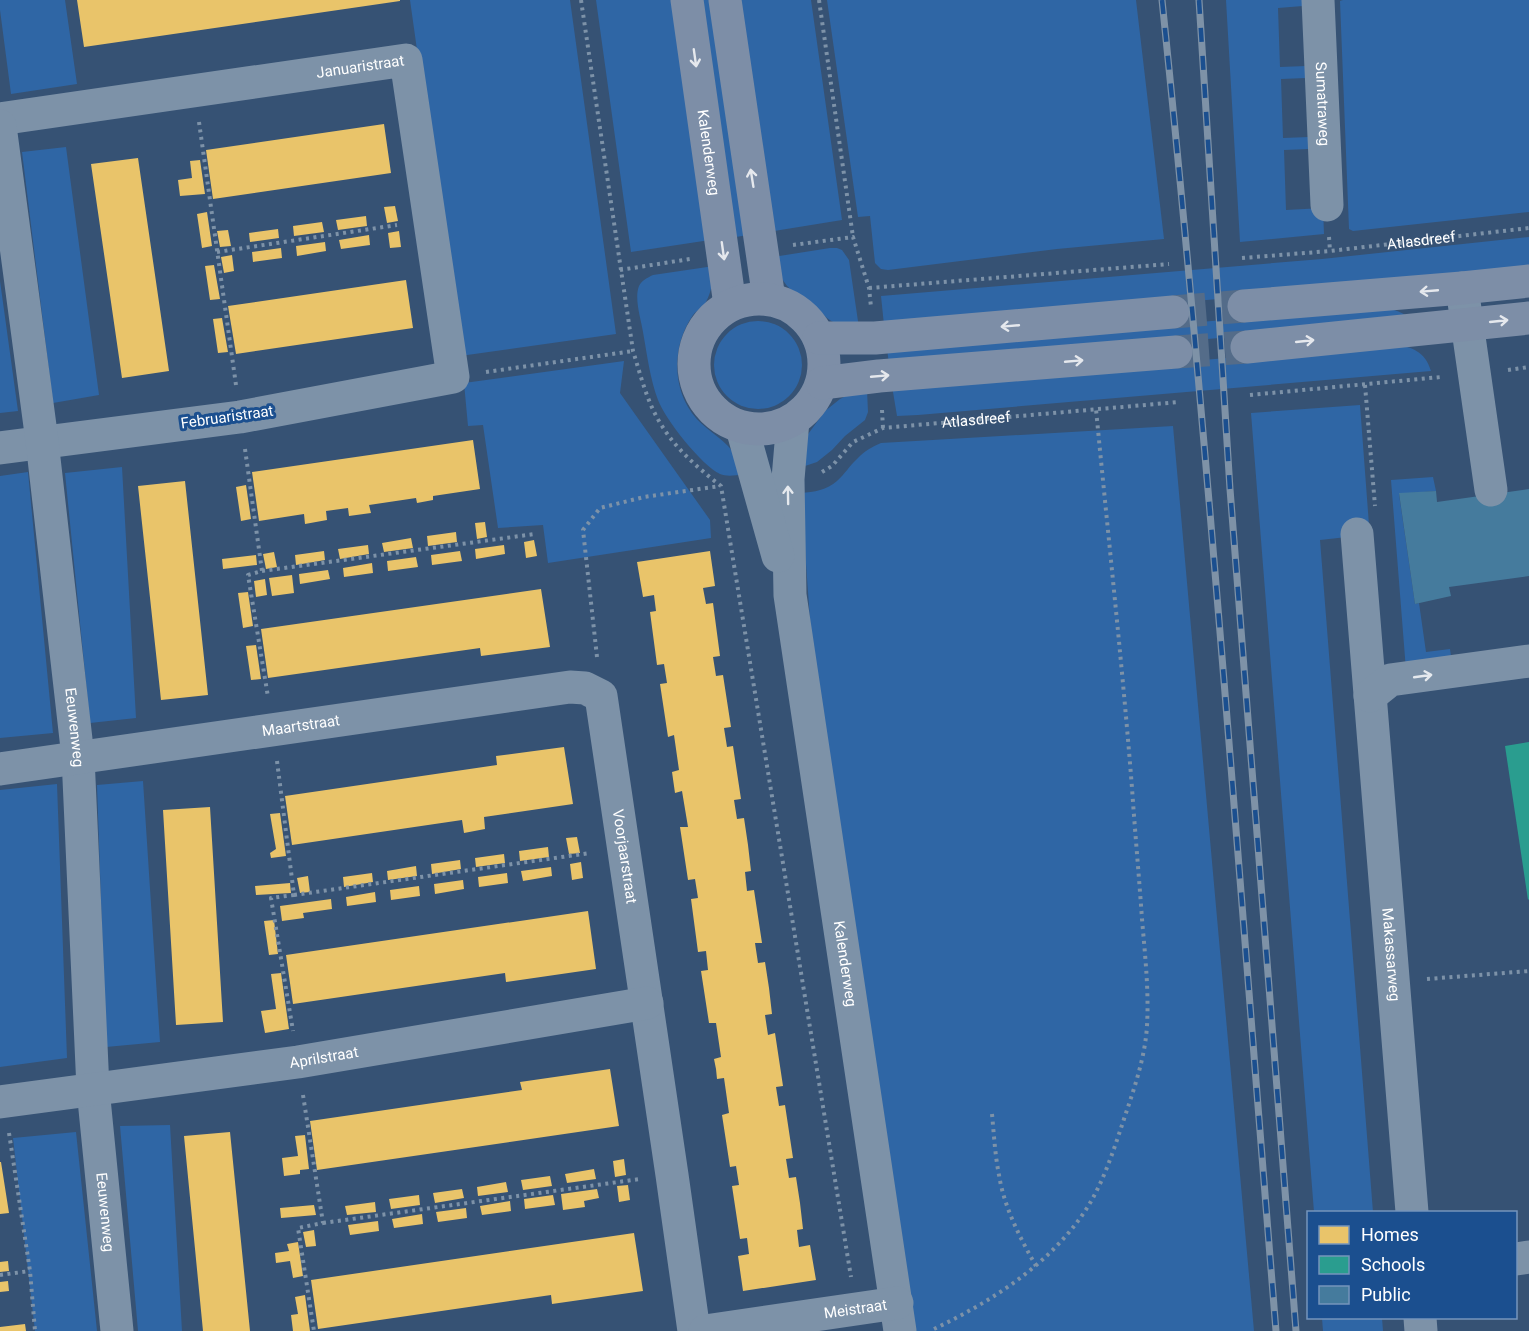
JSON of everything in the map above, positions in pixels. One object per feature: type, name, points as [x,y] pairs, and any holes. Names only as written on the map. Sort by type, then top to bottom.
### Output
[{"type":"main road","name":"Kalenderweg","points":[[687,0],[730,305]]},
{"type":"main road","points":[[725,0],[769,299]]},
{"type":"main road","points":[[1244,306],[1462,288],[1529,280]]},
{"type":"main road","points":[[748,299],[769,299],[789,305],[808,320],[819,338],[825,361],[822,383],[811,404],[793,420],[769,429],[742,428],[718,416],[701,397],[695,381],[693,362],[696,344],[704,328],[716,314],[730,305],[748,299]]},
{"type":"main road","points":[[819,338],[875,338],[1173,312]]},
{"type":"main road","points":[[1247,346],[1529,318]]},
{"type":"main road","points":[[822,383],[879,376],[1176,352]]},
{"type":"street","name":"Sumatraweg","points":[[1318,0],[1328,205]]},
{"type":"street","name":"Januaristraat","points":[[0,119],[406,60],[453,376]]},
{"type":"street","name":"Eeuwenweg","points":[[0,126],[42,441],[78,758],[93,1089],[117,1331]]},
{"type":"street","points":[[1462,288],[1491,490]]},
{"type":"street","name":"Februaristraat","points":[[0,448],[240,417],[453,376]]},
{"type":"street","name":"Kalenderweg","points":[[793,420],[788,479],[790,595],[899,1317]]},
{"type":"street","name":"Kalenderweg","points":[[742,428],[790,595]]},
{"type":"street","name":"Makassarweg","points":[[1358,534],[1412,1211]]},
{"type":"street","points":[[1370,696],[1390,680],[1529,661]]},
{"type":"street","name":"Maartstraat","points":[[0,769],[570,687],[585,687],[601,696]]},
{"type":"street","name":"Voorjaarstraat","points":[[601,696],[694,1331]]},
{"type":"street","name":"Aprilstraat","points":[[2,1101],[298,1062],[646,1003]]},
{"type":"street","name":"Meistraat","points":[[705,1331],[856,1309],[899,1317]]},
{"type":"path","points":[[581,0],[633,351],[646,394],[661,425],[679,449],[700,470],[721,486],[856,1309]]},
{"type":"path","points":[[819,0],[853,237]]},
{"type":"path","points":[[217,252],[429,220]]},
{"type":"path","name":"Atlasdreef","points":[[1242,258],[1330,251],[1529,228]]},
{"type":"path","points":[[868,288],[1169,264]]},
{"type":"path","points":[[453,376],[633,351]]},
{"type":"path","points":[[1250,395],[1529,367]]},
{"type":"path","name":"Atlasdreef","points":[[788,479],[813,476],[832,466],[853,442],[884,428],[1179,402]]},
{"type":"path","points":[[930,1331],[986,1302],[1036,1266],[1063,1240],[1087,1208],[1102,1179],[1140,1071],[1147,1029],[1148,987],[1131,774],[1096,409]]},
{"type":"path","points":[[601,696],[583,530],[600,508],[644,497],[721,486]]},
{"type":"path","points":[[262,571],[535,534]]},
{"type":"path","points":[[294,895],[624,849]]},
{"type":"path","points":[[1393,983],[1529,971]]},
{"type":"path","points":[[2,1101],[30,1271],[35,1331]]},
{"type":"path","points":[[992,1114],[1002,1190],[1018,1231],[1036,1266]]},
{"type":"path","points":[[323,1223],[672,1175]]},
{"type":"path","points":[[0,1275],[30,1271]]},
{"type":"shaded area","points":[[0,0],[65,0],[77,84],[11,94]]},
{"type":"shaded area","points":[[410,0],[570,0],[616,334],[460,356]]},
{"type":"shaded area","points":[[596,0],[674,0],[710,240],[631,252]]},
{"type":"shaded area","points":[[695,0],[714,0],[748,235],[730,238]]},
{"type":"shaded area","points":[[734,0],[811,0],[842,220],[768,232]]},
{"type":"shaded area","points":[[827,0],[1136,0],[1164,239],[881,269],[875,263],[870,216],[858,217]]},
{"type":"shaded area","points":[[1226,0],[1303,0],[1303,6],[1278,8],[1280,67],[1306,66],[1306,78],[1281,79],[1283,138],[1309,137],[1309,149],[1284,150],[1286,210],[1323,208],[1324,234],[1240,242]]},
{"type":"shaded area","points":[[1529,0],[1529,212],[1353,231],[1349,229],[1340,1]]},
{"type":"shaded area","points":[[66,147],[99,395],[53,403],[22,152]]},
{"type":"shaded area","points":[[1529,237],[1529,270],[1363,287],[909,325],[884,325],[881,296],[1322,259]]},
{"type":"shaded area","points":[[830,248],[842,250],[849,260],[859,328],[832,321],[795,293],[781,277],[773,257]]},
{"type":"shaded area","points":[[714,266],[708,298],[693,315],[682,337],[677,361],[679,385],[692,413],[701,424],[731,449],[743,475],[725,475],[712,469],[694,452],[668,418],[658,400],[653,384],[638,309],[639,286],[647,278],[653,275]]},
{"type":"shaded area","points":[[0,281],[18,411],[0,413]]},
{"type":"shaded area","points":[[1379,307],[1398,312],[1415,322],[889,365],[887,348]]},
{"type":"shaded area","points":[[758,321],[775,324],[789,334],[799,348],[802,365],[799,382],[789,396],[775,406],[758,409],[741,406],[727,396],[717,382],[714,365],[717,348],[727,334],[741,324]]},
{"type":"shaded area","points":[[1393,344],[1417,351],[1425,359],[1431,371],[897,416],[892,386]]},
{"type":"shaded area","points":[[624,361],[620,393],[710,520],[711,538],[548,563],[543,525],[498,528],[483,425],[468,426],[464,383]]},
{"type":"shaded area","points":[[867,390],[868,412],[865,420],[817,462],[799,468],[803,441],[825,411],[848,395]]},
{"type":"shaded area","points":[[1360,405],[1369,525],[1347,537],[1320,540],[1373,1211],[1314,1211],[1251,413]]},
{"type":"shaded area","points":[[1173,426],[1254,1331],[911,1331],[811,634],[801,493],[829,487],[862,454],[881,443]]},
{"type":"shaded area","points":[[122,467],[136,718],[90,723],[65,473]]},
{"type":"shaded area","points":[[28,472],[53,733],[0,738],[0,476]]},
{"type":"shaded area","points":[[1433,477],[1436,491],[1399,494],[1415,604],[1419,603],[1426,652],[1450,649],[1452,663],[1406,670],[1391,480]]},
{"type":"shaded area","points":[[143,781],[160,1042],[106,1047],[97,785]]},
{"type":"shaded area","points":[[57,784],[67,1058],[0,1067],[0,790]]},
{"type":"shaded area","points":[[170,1125],[182,1331],[138,1331],[120,1126]]},
{"type":"shaded area","points":[[76,1132],[97,1331],[35,1331],[13,1138]]},
{"type":"shaded area","points":[[1322,1319],[1382,1319],[1383,1331],[1323,1331]]},
{"type":"building: Homes","points":[[77,0],[400,0],[400,1],[84,47]]},
{"type":"building: Homes","points":[[384,124],[391,173],[213,199],[206,150]]},
{"type":"building: Homes","points":[[138,158],[169,371],[122,378],[91,164]]},
{"type":"building: Homes","points":[[200,160],[205,194],[180,196],[178,180],[192,178],[190,161]]},
{"type":"building: Homes","points":[[395,206],[398,221],[387,223],[384,207]]},
{"type":"building: Homes","points":[[207,212],[212,246],[202,248],[197,214]]},
{"type":"building: Homes","points":[[366,216],[367,226],[338,230],[336,220]]},
{"type":"building: Homes","points":[[322,222],[324,232],[294,236],[293,226]]},
{"type":"building: Homes","points":[[278,229],[279,238],[250,242],[249,233]]},
{"type":"building: Homes","points":[[228,230],[231,246],[220,247],[217,231]]},
{"type":"building: Homes","points":[[399,231],[401,247],[390,248],[388,233]]},
{"type":"building: Homes","points":[[369,235],[370,245],[341,249],[339,240]]},
{"type":"building: Homes","points":[[325,242],[326,251],[297,256],[296,246]]},
{"type":"building: Homes","points":[[281,248],[282,258],[253,262],[252,252]]},
{"type":"building: Homes","points":[[232,255],[234,271],[224,273],[221,257]]},
{"type":"building: Homes","points":[[214,265],[220,299],[210,300],[205,266]]},
{"type":"building: Homes","points":[[406,280],[413,328],[236,354],[228,306]]},
{"type":"building: Homes","points":[[222,318],[228,352],[218,353],[213,319]]},
{"type":"building: Homes","points":[[473,440],[480,489],[433,496],[433,500],[417,503],[416,498],[369,505],[371,513],[349,516],[348,508],[326,511],[327,520],[305,524],[304,514],[259,521],[252,472]]},
{"type":"building: Homes","points":[[185,481],[208,695],[161,700],[138,486]]},
{"type":"building: Homes","points":[[246,485],[251,519],[241,521],[236,487]]},
{"type":"building: Homes","points":[[485,522],[487,537],[477,539],[475,523]]},
{"type":"building: Homes","points":[[456,532],[457,542],[428,546],[427,536]]},
{"type":"building: Homes","points":[[411,538],[413,548],[384,552],[382,543]]},
{"type":"building: Homes","points":[[534,540],[537,556],[526,558],[524,542]]},
{"type":"building: Homes","points":[[368,545],[369,554],[340,559],[338,549]]},
{"type":"building: Homes","points":[[504,545],[505,554],[476,559],[475,549]]},
{"type":"building: Homes","points":[[324,551],[325,560],[296,565],[295,555]]},
{"type":"building: Homes","points":[[460,551],[462,561],[432,565],[431,555]]},
{"type":"building: Homes","points":[[710,551],[715,586],[703,588],[706,604],[713,603],[720,656],[713,657],[716,676],[723,675],[731,727],[724,728],[727,747],[733,746],[741,799],[734,800],[737,819],[744,818],[748,845],[751,871],[745,872],[747,891],[754,890],[762,943],[755,943],[758,963],[765,962],[769,988],[772,1014],[765,1015],[768,1035],[775,1033],[783,1086],[776,1087],[779,1106],[785,1105],[793,1158],[786,1159],[789,1178],[796,1177],[800,1203],[803,1229],[797,1230],[799,1247],[810,1245],[816,1280],[743,1291],[738,1256],[749,1254],[747,1238],[740,1239],[732,1186],[739,1185],[736,1166],[730,1167],[722,1115],[729,1113],[724,1078],[717,1079],[714,1059],[721,1057],[716,1023],[709,1023],[701,971],[708,970],[706,951],[698,952],[691,899],[698,898],[695,879],[688,880],[680,827],[688,827],[682,791],[675,793],[672,772],[679,770],[674,735],[668,737],[660,684],[667,683],[664,664],[657,665],[650,612],[656,611],[654,595],[643,597],[637,562]]},
{"type":"building: Homes","points":[[274,552],[277,567],[266,569],[263,554]]},
{"type":"building: Homes","points":[[256,555],[257,565],[223,569],[222,559]]},
{"type":"building: Homes","points":[[416,557],[418,567],[388,571],[387,561]]},
{"type":"building: Homes","points":[[372,563],[373,573],[344,577],[343,568]]},
{"type":"building: Homes","points":[[328,570],[330,579],[300,584],[299,574]]},
{"type":"building: Homes","points":[[292,575],[294,593],[272,596],[269,578]]},
{"type":"building: Homes","points":[[265,579],[267,595],[256,597],[254,581]]},
{"type":"building: Homes","points":[[541,589],[550,647],[481,656],[480,648],[268,678],[261,629]]},
{"type":"building: Homes","points":[[248,592],[253,626],[243,628],[238,593]]},
{"type":"building: Homes","points":[[256,645],[261,679],[251,680],[246,646]]},
{"type":"building: Homes","points":[[564,747],[573,804],[484,817],[485,829],[464,833],[462,820],[292,845],[285,796],[497,765],[496,756]]},
{"type":"building: Homes","points":[[210,807],[223,1022],[176,1025],[163,810]]},
{"type":"building: Homes","points":[[280,813],[286,856],[271,858],[270,853],[276,849],[270,814]]},
{"type":"building: Homes","points":[[577,837],[580,853],[569,854],[566,838]]},
{"type":"building: Homes","points":[[548,847],[549,857],[520,861],[519,851]]},
{"type":"building: Homes","points":[[504,854],[505,863],[476,867],[475,858]]},
{"type":"building: Homes","points":[[460,860],[461,869],[432,874],[431,864]]},
{"type":"building: Homes","points":[[581,862],[583,878],[572,880],[570,864]]},
{"type":"building: Homes","points":[[416,866],[417,876],[388,880],[387,871]]},
{"type":"building: Homes","points":[[551,867],[552,876],[523,881],[521,871]]},
{"type":"building: Homes","points":[[372,873],[373,882],[344,887],[343,877]]},
{"type":"building: Homes","points":[[507,873],[508,883],[479,887],[478,877]]},
{"type":"building: Homes","points":[[308,876],[310,892],[300,893],[297,878]]},
{"type":"building: Homes","points":[[463,880],[464,889],[435,894],[434,884]]},
{"type":"building: Homes","points":[[290,883],[291,893],[256,895],[255,886]]},
{"type":"building: Homes","points":[[419,886],[420,896],[391,900],[390,890]]},
{"type":"building: Homes","points":[[375,892],[376,902],[347,906],[346,897]]},
{"type":"building: Homes","points":[[331,899],[332,909],[303,913],[304,918],[282,921],[280,906]]},
{"type":"building: Homes","points":[[588,911],[596,969],[506,982],[505,973],[293,1004],[286,955]]},
{"type":"building: Homes","points":[[274,920],[278,954],[269,955],[264,921]]},
{"type":"building: Homes","points":[[281,973],[289,1029],[265,1033],[261,1011],[276,1009],[271,974]]},
{"type":"building: Homes","points":[[610,1069],[619,1126],[317,1170],[310,1121],[522,1090],[520,1082]]},
{"type":"building: Homes","points":[[230,1132],[250,1331],[203,1331],[184,1136]]},
{"type":"building: Homes","points":[[305,1135],[309,1169],[300,1170],[300,1174],[284,1176],[282,1158],[298,1156],[295,1136]]},
{"type":"building: Homes","points":[[624,1159],[626,1175],[615,1177],[613,1161]]},
{"type":"building: Homes","points":[[0,1162],[9,1213],[0,1214]]},
{"type":"building: Homes","points":[[594,1169],[596,1179],[567,1183],[565,1174]]},
{"type":"building: Homes","points":[[550,1176],[552,1186],[523,1190],[521,1180]]},
{"type":"building: Homes","points":[[506,1182],[508,1192],[478,1196],[477,1187]]},
{"type":"building: Homes","points":[[628,1185],[630,1200],[619,1202],[617,1186]]},
{"type":"building: Homes","points":[[462,1189],[464,1198],[435,1203],[433,1193]]},
{"type":"building: Homes","points":[[597,1189],[599,1198],[584,1201],[585,1207],[563,1210],[561,1194]]},
{"type":"building: Homes","points":[[419,1195],[420,1205],[391,1209],[389,1199]]},
{"type":"building: Homes","points":[[553,1195],[555,1205],[525,1209],[524,1199]]},
{"type":"building: Homes","points":[[510,1201],[511,1211],[482,1215],[480,1206]]},
{"type":"building: Homes","points":[[375,1202],[376,1212],[347,1215],[345,1206]]},
{"type":"building: Homes","points":[[314,1205],[316,1215],[281,1218],[280,1208]]},
{"type":"building: Homes","points":[[466,1208],[467,1218],[438,1222],[436,1212]]},
{"type":"building: Homes","points":[[422,1214],[423,1224],[394,1228],[392,1219]]},
{"type":"building: Homes","points":[[378,1221],[379,1231],[350,1235],[348,1225]]},
{"type":"building: Homes","points":[[314,1230],[316,1246],[306,1247],[303,1232]]},
{"type":"building: Homes","points":[[634,1233],[643,1291],[552,1304],[551,1295],[318,1329],[311,1280]]},
{"type":"building: Homes","points":[[298,1242],[303,1276],[293,1278],[290,1261],[276,1263],[275,1253],[289,1251],[287,1244]]},
{"type":"building: Homes","points":[[8,1261],[9,1271],[0,1272],[0,1262]]},
{"type":"building: Homes","points":[[8,1281],[9,1291],[0,1292],[0,1282]]},
{"type":"building: Homes","points":[[305,1295],[310,1331],[293,1331],[291,1315],[298,1314],[295,1297]]},
{"type":"building: Homes","points":[[25,1324],[26,1331],[0,1331],[0,1327]]},
{"type":"building: Schools","points":[[1529,742],[1529,899],[1528,900],[1505,746]]},
{"type":"building: Public","points":[[1529,489],[1529,576],[1449,587],[1451,596],[1415,604],[1399,493],[1436,491],[1437,502]]},
{"type":"tunnel","points":[[1173,312],[1244,306]]},
{"type":"tunnel","points":[[1176,352],[1247,347]]},
{"type":"railway","points":[[1162,0],[1209,499],[1276,1331]]},
{"type":"railway","points":[[1199,0],[1230,489],[1296,1331]]}]
